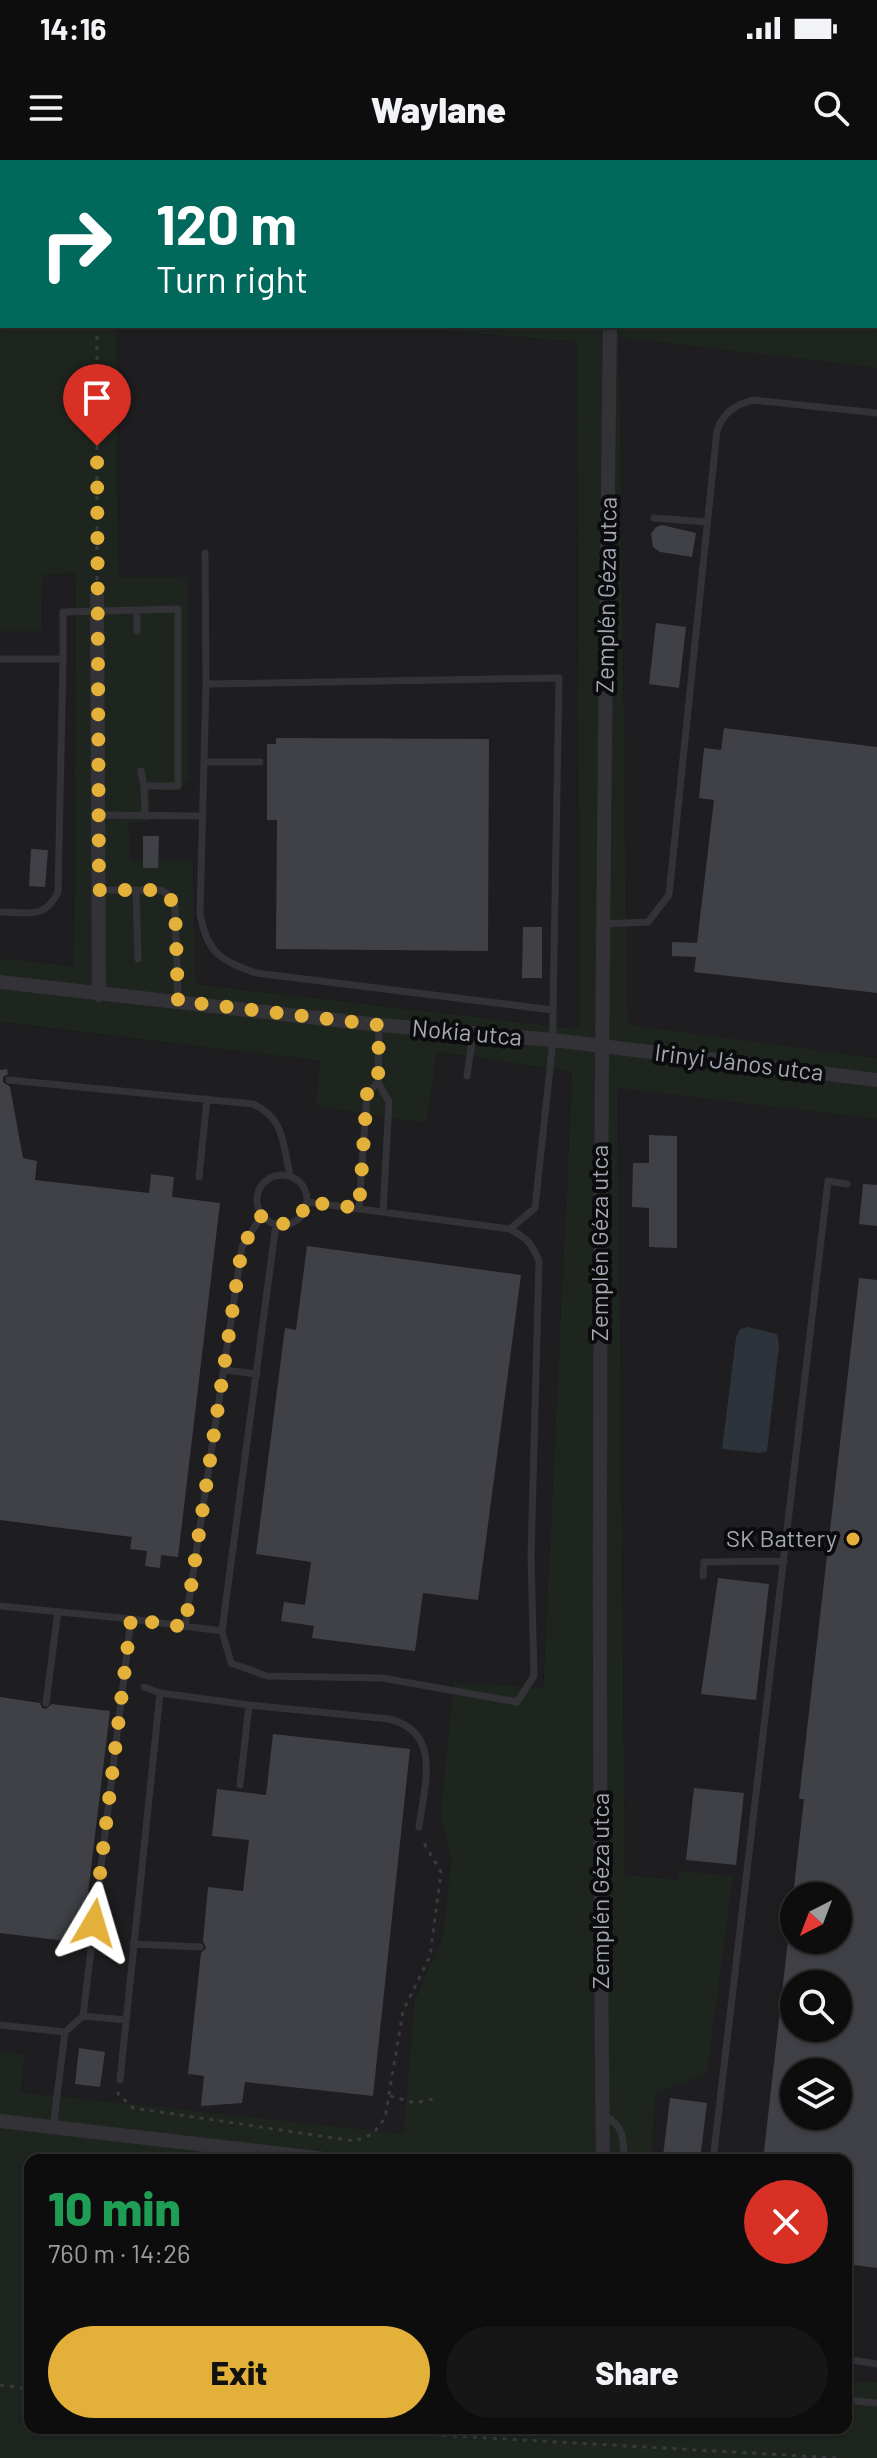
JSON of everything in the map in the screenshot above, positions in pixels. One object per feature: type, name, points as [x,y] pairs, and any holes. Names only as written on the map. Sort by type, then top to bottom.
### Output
[{"type":"street","name":"Zemplén Géza utca","points":[[603,2154],[599,1405],[610,328]]},
{"type":"street","points":[[97,596],[99,995]]},
{"type":"street","name":"Nokia utca","points":[[0,982],[379,1025],[601,1046]]},
{"type":"street","name":"Irinyi János utca","points":[[601,1046],[877,1080]]},
{"type":"street","points":[[0,2121],[281,2154]]},
{"type":"lane","points":[[602,924],[648,922],[669,895],[717,430],[726,413],[753,400],[877,413]]},
{"type":"lane","points":[[654,518],[707,522]]},
{"type":"lane","points":[[205,553],[206,684],[200,914],[204,933],[215,952],[231,965],[256,973],[553,1010]]},
{"type":"lane","points":[[0,912],[41,912],[52,905],[58,892],[63,612],[178,609],[178,786],[144,786]]},
{"type":"lane","points":[[137,611],[137,631]]},
{"type":"lane","points":[[0,659],[63,659]]},
{"type":"lane","points":[[206,684],[559,678],[553,1040],[535,1208],[510,1229]]},
{"type":"lane","points":[[204,762],[260,762]]},
{"type":"lane","points":[[141,771],[145,816]]},
{"type":"lane","points":[[98,815],[203,816]]},
{"type":"lane","points":[[99,890],[161,890],[167,894],[175,906],[178,1001]]},
{"type":"lane","points":[[136,890],[138,959]]},
{"type":"lane","points":[[379,1025],[378,1082],[389,1102],[383,1212]]},
{"type":"lane","points":[[467,1076],[473,1033]]},
{"type":"lane","points":[[9,1080],[253,1104],[264,1109],[279,1125],[290,1176]]},
{"type":"lane","points":[[359,1208],[367,1094],[378,1082]]},
{"type":"lane","points":[[199,1177],[207,1099]]},
{"type":"lane","points":[[274,1176],[290,1176],[303,1185],[307,1202],[300,1217],[285,1225],[276,1224],[262,1215],[257,1200],[261,1185],[274,1176]]},
{"type":"lane","points":[[714,2154],[828,1181],[847,1184]]},
{"type":"lane","points":[[276,1224],[222,1631],[231,1663],[267,1676],[382,1678],[517,1702],[534,1676],[531,1556],[539,1262],[532,1245],[510,1229],[307,1202]]},
{"type":"lane","points":[[185,1627],[242,1247],[262,1215]]},
{"type":"lane","points":[[224,1370],[257,1374]]},
{"type":"lane","points":[[703,1576],[704,1562],[784,1561]]},
{"type":"lane","points":[[0,1606],[222,1631]]},
{"type":"lane","points":[[46,1703],[58,1611]]},
{"type":"lane","points":[[53,2128],[65,2032],[83,2016],[131,1619]]},
{"type":"lane","points":[[144,1687],[160,1693],[405,1723],[423,1742],[427,1758],[419,1827]]},
{"type":"lane","points":[[120,2080],[160,1693]]},
{"type":"lane","points":[[240,1785],[249,1705]]},
{"type":"lane","points":[[133,1944],[200,1947]]},
{"type":"lane","points":[[83,2016],[126,2020]]},
{"type":"lane","points":[[0,2025],[65,2032]]},
{"type":"lane","points":[[603,2114],[614,2120],[621,2130],[624,2154]]},
{"type":"lane","points":[[852,2360],[877,2364]]},
{"type":"lane","points":[[852,2401],[877,2403]]},
{"type":"path","points":[[97,328],[97,596]]},
{"type":"path","points":[[120,2080],[118,2094],[133,2108],[355,2141],[373,2134],[385,2118],[403,2011],[430,1956],[441,1872],[421,1841],[419,1827]]},
{"type":"path","points":[[388,2096],[415,2103],[437,2098]]},
{"type":"path","points":[[0,2385],[24,2388]]},
{"type":"path","points":[[418,2434],[838,2458]]},
{"type":"shaded area","points":[[0,328],[117,328],[118,578],[188,577],[188,780],[178,792],[150,790],[151,821],[129,823],[131,861],[193,859],[196,984],[579,1029],[577,342],[404,328],[877,328],[877,368],[619,337],[628,1025],[877,1058],[877,1119],[618,1088],[625,1875],[678,1879],[679,1871],[733,1876],[707,2073],[656,2094],[651,2154],[24,2154],[24,2434],[852,2434],[852,2380],[877,2382],[877,2458],[0,2458],[0,2050],[25,2054],[21,2092],[403,2134],[414,2001],[442,1939],[451,1859],[440,1814],[454,1682],[543,1688],[572,1072],[437,1052],[427,1123],[316,1106],[320,1061],[0,1022],[0,958],[74,966],[76,573],[43,575],[42,631],[0,631]]},
{"type":"shaded area","points":[[117,328],[404,328],[577,342],[579,1029],[196,984],[193,859],[131,862],[129,822],[149,790],[178,792],[188,780],[188,578],[118,579]]},
{"type":"shaded area","points":[[619,336],[877,368],[877,1058],[628,1026]]},
{"type":"shaded area","points":[[76,573],[74,966],[0,958],[0,631],[42,631],[43,575]]},
{"type":"shaded area","points":[[0,1022],[320,1061],[427,1123],[437,1052],[572,1072],[543,1689],[455,1682],[440,1814],[451,1859],[442,1940],[414,2001],[403,2135],[21,2092],[25,2054],[0,2050]]},
{"type":"shaded area","points":[[618,1087],[877,1119],[877,2382],[852,2380],[852,2154],[651,2154],[679,1872],[678,1879],[625,1875]]},
{"type":"shaded area","points":[[748,1327],[777,1334],[779,1345],[767,1451],[760,1453],[722,1449],[736,1338],[740,1329]]},
{"type":"building","points":[[662,525],[696,533],[692,557],[660,552],[653,547],[651,534]]},
{"type":"building","points":[[656,623],[686,627],[679,688],[649,684]]},
{"type":"building","points":[[724,728],[877,747],[877,993],[694,972],[696,957],[672,956],[672,942],[697,943],[714,800],[699,798],[704,748],[721,750]]},
{"type":"building","points":[[276,738],[489,739],[488,951],[276,949],[277,820],[267,820],[267,744],[276,744]]},
{"type":"building","points":[[143,836],[159,836],[158,868],[143,868]]},
{"type":"building","points":[[31,849],[48,850],[45,887],[29,886]]},
{"type":"building","points":[[523,927],[542,927],[542,978],[522,978]]},
{"type":"building","points":[[7,1069],[8,1074],[3,1077],[3,1082],[10,1087],[23,1158],[37,1161],[35,1180],[149,1193],[151,1174],[174,1177],[172,1197],[220,1203],[178,1557],[161,1555],[160,1568],[145,1566],[147,1551],[130,1549],[132,1537],[0,1520],[0,1070]]},
{"type":"building","points":[[649,1135],[677,1136],[677,1248],[649,1247],[649,1208],[632,1207],[633,1163],[649,1163]]},
{"type":"building","points":[[863,1184],[877,1185],[877,1226],[859,1224]]},
{"type":"building","points":[[307,1246],[521,1275],[478,1600],[423,1593],[415,1651],[312,1638],[314,1626],[281,1621],[284,1602],[305,1605],[311,1562],[256,1554],[285,1328],[296,1330]]},
{"type":"building","points":[[859,1278],[877,1280],[877,2268],[852,2265],[852,2154],[764,2154],[780,2010],[780,2042],[852,2042],[852,1970],[785,1970],[786,1954],[852,1954],[852,1882],[795,1882],[804,1799],[799,1799]]},
{"type":"building","points":[[718,1578],[769,1584],[756,1700],[701,1694]]},
{"type":"building","points":[[0,1697],[40,1703],[46,1709],[52,1704],[110,1711],[82,1943],[0,1933]]},
{"type":"building","points":[[273,1734],[410,1749],[373,2096],[245,2082],[242,2103],[201,2106],[204,2076],[188,2074],[201,1953],[206,1948],[203,1941],[208,1887],[243,1891],[249,1840],[212,1836],[217,1789],[266,1795]]},
{"type":"building","points":[[694,1788],[744,1793],[736,1865],[686,1860]]},
{"type":"building","points":[[79,2048],[105,2052],[100,2087],[75,2084]]},
{"type":"building","points":[[670,2098],[707,2103],[701,2154],[663,2154]]},
{"type":"place","name":"SK Battery","points":[[853,1539]]},
{"type":"route","points":[[94,1923],[131,1619],[185,1627],[242,1247],[262,1215],[268,1221],[285,1225],[300,1217],[307,1202],[359,1208],[367,1094],[378,1082],[379,1025],[178,1001],[175,906],[167,894],[161,890],[99,890],[97,446]]}]
